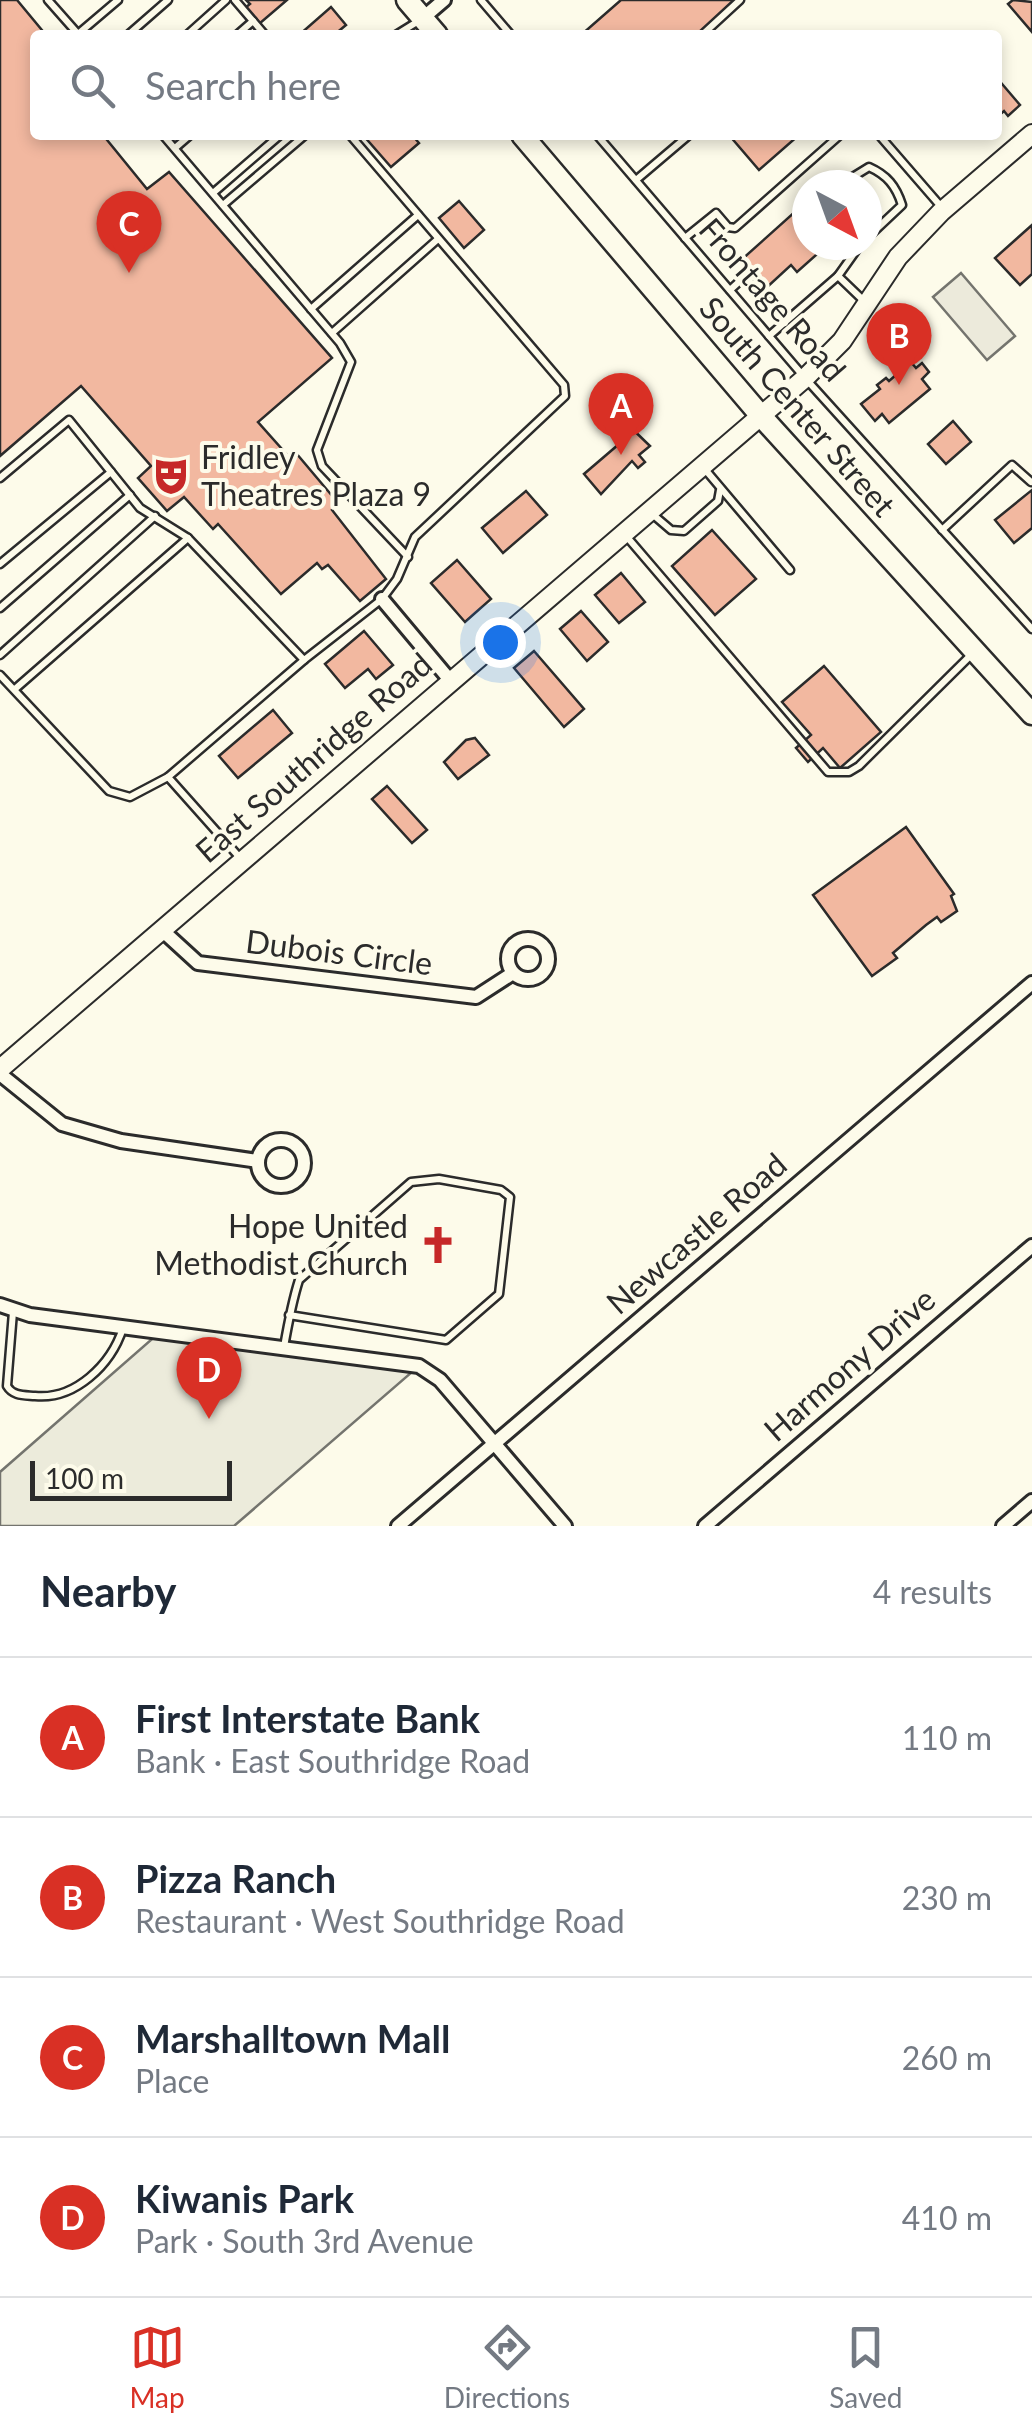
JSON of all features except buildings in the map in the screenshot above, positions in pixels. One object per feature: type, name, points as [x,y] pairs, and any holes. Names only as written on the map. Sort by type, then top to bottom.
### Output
[{"type":"main road","points":[[407,0],[425,29]]},
{"type":"main road","name":"South Center Street","points":[[526,140],[761,416],[1032,714]]},
{"type":"street","points":[[425,29],[444,0]]},
{"type":"street","name":"East Southridge Road","points":[[0,1072],[449,680],[805,378],[842,341],[898,257],[944,210],[1032,134]]},
{"type":"street","points":[[382,599],[449,680]]},
{"type":"street","name":"Dubois Circle","points":[[163,931],[198,963],[476,998],[513,973]]},
{"type":"street","name":"Newcastle Road","points":[[398,1526],[1032,983]]},
{"type":"street","points":[[0,1072],[62,1124],[121,1141],[258,1162]]},
{"type":"street","name":"Harmony Drive","points":[[704,1526],[1032,1246]]},
{"type":"street","points":[[6,1309],[430,1370],[564,1526]]},
{"type":"street","points":[[1002,1526],[1032,1501]]},
{"type":"lane","points":[[48,0],[74,30]]},
{"type":"lane","points":[[83,30],[118,0]]},
{"type":"lane","points":[[134,30],[168,0]]},
{"type":"lane","points":[[193,30],[226,0]]},
{"type":"lane","points":[[235,0],[261,30]]},
{"type":"lane","points":[[481,0],[507,30]]},
{"type":"lane","points":[[707,30],[740,0]]},
{"type":"lane","points":[[243,30],[253,21]]},
{"type":"lane","points":[[168,140],[332,333],[351,362],[316,450],[322,466],[408,557]]},
{"type":"lane","points":[[175,148],[184,140]]},
{"type":"lane","points":[[212,193],[274,140]]},
{"type":"lane","points":[[223,205],[299,140]]},
{"type":"lane","points":[[0,675],[109,791],[130,797],[168,777],[382,599],[415,538],[565,396],[564,385],[354,140]]},
{"type":"lane","name":"Frontage Road","points":[[601,140],[805,378],[1032,629]]},
{"type":"lane","points":[[636,180],[683,140]]},
{"type":"lane","points":[[685,238],[716,213],[728,227],[735,228],[834,140]]},
{"type":"lane","points":[[883,140],[944,210]]},
{"type":"lane","points":[[882,173],[902,205],[882,224]]},
{"type":"lane","points":[[311,308],[418,215]]},
{"type":"lane","points":[[332,333],[438,239]]},
{"type":"lane","points":[[769,336],[838,276],[849,260]]},
{"type":"lane","points":[[730,290],[746,275],[784,323]]},
{"type":"lane","points":[[838,276],[869,305]]},
{"type":"lane","points":[[0,478],[70,420],[140,508],[188,538],[304,660]]},
{"type":"lane","points":[[702,466],[790,570]]},
{"type":"lane","points":[[942,530],[1012,466],[1031,482]]},
{"type":"lane","points":[[0,564],[111,472]]},
{"type":"lane","points":[[649,511],[671,530],[684,531],[718,502],[720,489]]},
{"type":"lane","points":[[0,608],[130,495]]},
{"type":"lane","points":[[0,655],[155,516]]},
{"type":"lane","points":[[623,532],[828,772],[849,772],[859,766],[975,651]]},
{"type":"lane","points":[[15,689],[188,538]]},
{"type":"lane","points":[[168,777],[242,861]]},
{"type":"lane","points":[[284,1348],[290,1315],[299,1280],[411,1182],[439,1180],[501,1190],[510,1197],[498,1294],[446,1340],[290,1315]]},
{"type":"lane","points":[[6,1309],[7,1386],[17,1394],[56,1398],[74,1390],[114,1351],[123,1328]]},
{"type":"shaded area","points":[[961,273],[1015,336],[987,360],[933,297]]},
{"type":"shaded area","points":[[160,1332],[419,1366],[234,1526],[0,1526],[0,1472]]},
{"type":"place","name":"Marshalltown Mall","points":[[129,273]]},
{"type":"place","name":"Pizza Ranch","points":[[899,385]]},
{"type":"place","name":"First Interstate Bank","points":[[621,455]]},
{"type":"place","name":"Fridley Theatres Plaza 9","points":[[171,476]]},
{"type":"place","name":"Hope United Methodist Church","points":[[438,1245]]},
{"type":"place","name":"Kiwanis Park","points":[[209,1419]]}]
